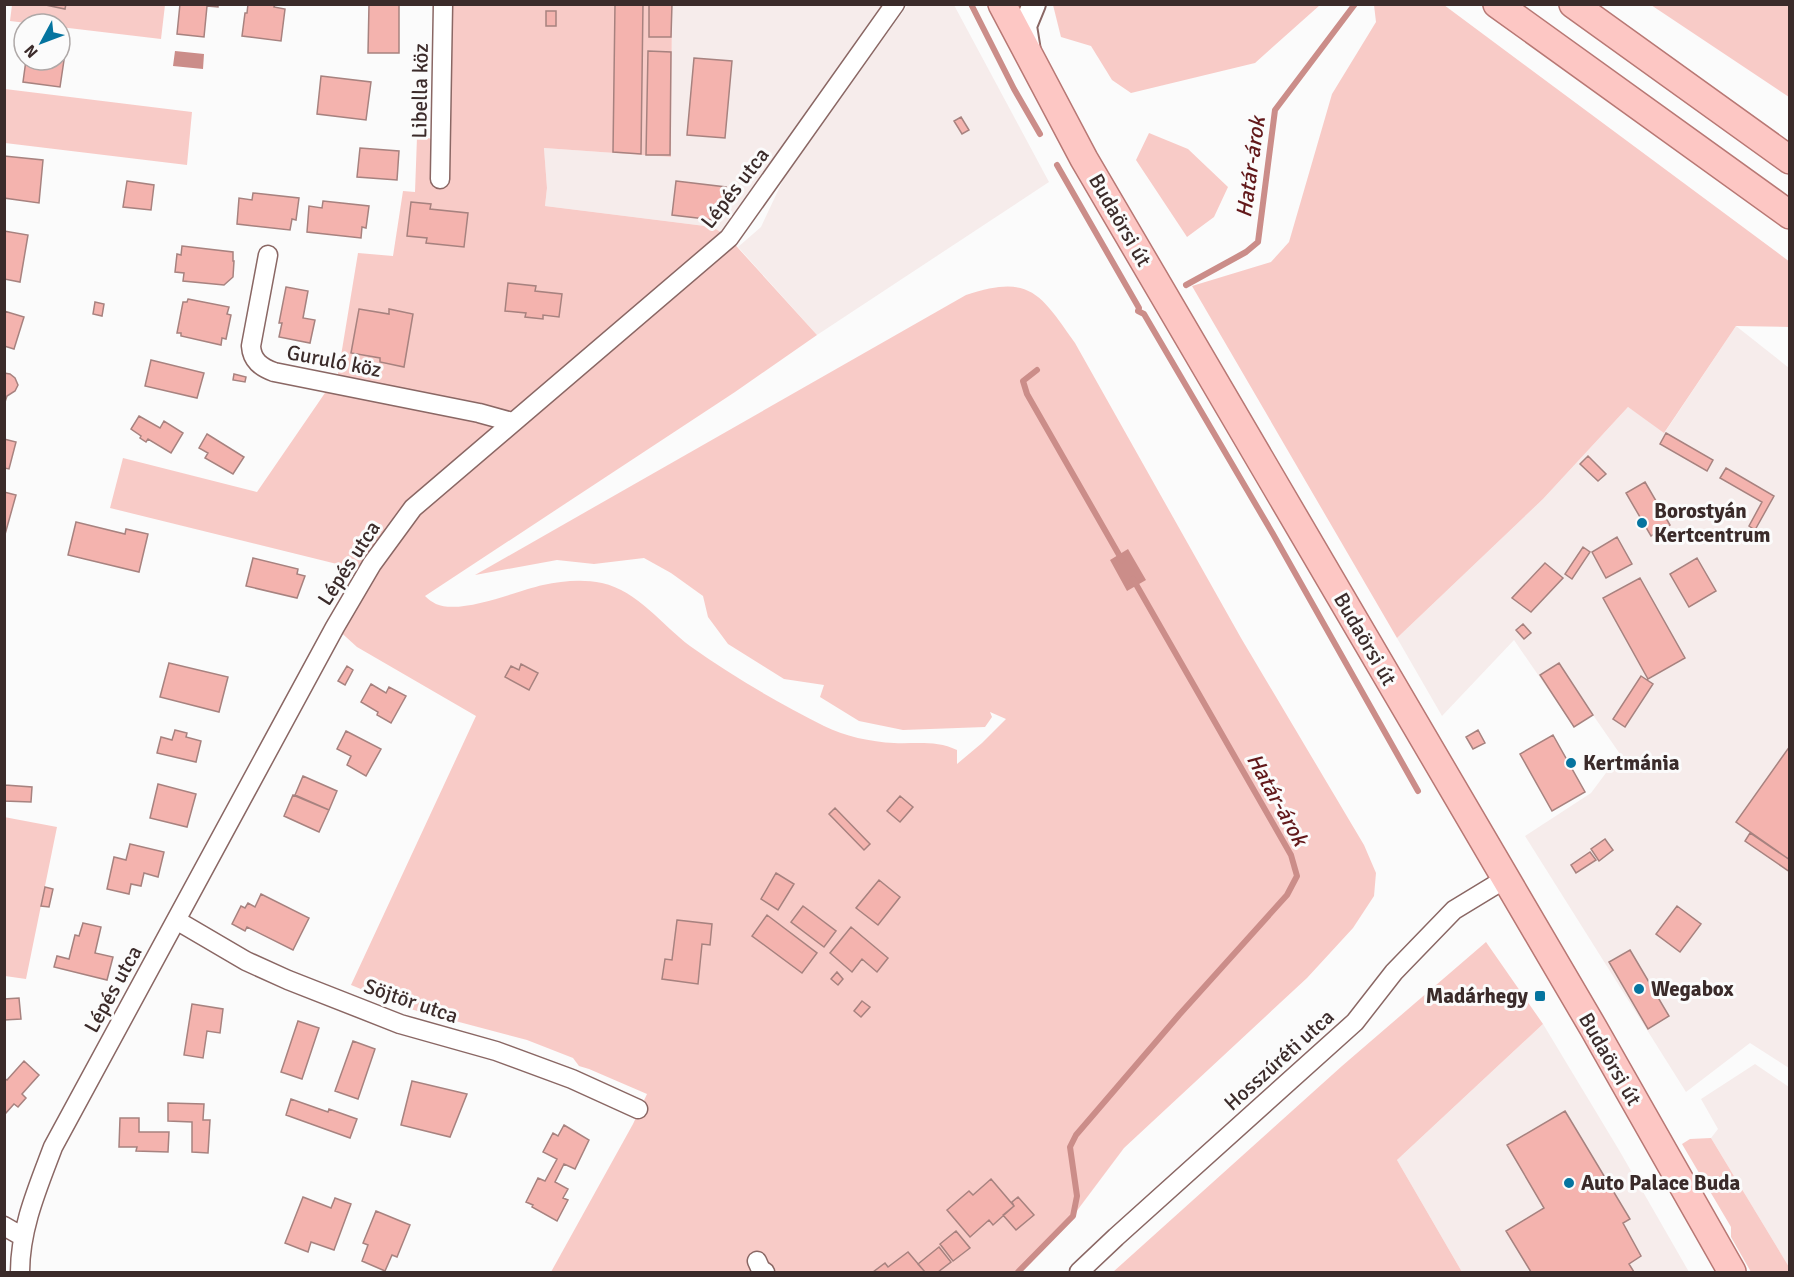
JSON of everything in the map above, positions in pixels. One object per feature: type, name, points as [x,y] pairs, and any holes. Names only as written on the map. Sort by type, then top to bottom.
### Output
[{"type":"main road","name":"Budaörsi út","points":[[1002,4],[1084,159],[1588,1019],[1732,1272]]},
{"type":"main road","points":[[1497,4],[1790,215]]},
{"type":"main road","points":[[1573,4],[1790,160]]},
{"type":"street","name":"Libella köz","points":[[440,179],[443,4]]},
{"type":"street","name":"Lépés utca","points":[[20,1272],[23,1237],[33,1199],[54,1146],[335,627],[372,564],[413,508],[729,238],[895,4]]},
{"type":"street","points":[[1029,58],[1025,26],[1034,4]]},
{"type":"street","name":"Guruló köz","points":[[268,255],[251,346],[254,359],[262,367],[274,372],[480,413],[512,422]]},
{"type":"street","name":"Hosszúréti utca","points":[[1079,1272],[1355,1022],[1394,972],[1454,910],[1505,879]]},
{"type":"street","name":"Söjtör utca","points":[[176,920],[246,961],[288,980],[400,1024],[496,1051],[572,1079],[638,1109]]},
{"type":"street","points":[[4,1226],[23,1237]]},
{"type":"shaded area","points":[[1053,4],[1320,5],[1255,63],[1131,93],[1112,80],[1091,46],[1061,37]]},
{"type":"shaded area","points":[[12,5],[165,5],[161,39],[72,28],[72,12],[12,12],[12,21],[10,21]]},
{"type":"shaded area","points":[[443,5],[672,5],[671,157],[544,148],[547,188],[545,206],[713,227],[729,238],[817,335],[426,597],[436,604],[459,607],[565,582],[595,582],[615,587],[638,601],[690,646],[722,668],[824,726],[867,740],[949,747],[957,750],[957,764],[1006,719],[990,712],[992,717],[985,727],[903,730],[859,721],[820,697],[824,685],[784,679],[728,644],[708,617],[703,596],[671,573],[644,558],[594,564],[557,560],[475,575],[966,295],[988,289],[1019,288],[1031,292],[1042,300],[1075,343],[1241,638],[1364,845],[1376,873],[1374,896],[1353,928],[1307,978],[1124,1148],[1073,1216],[1018,1272],[551,1272],[633,1124],[647,1094],[579,1066],[573,1058],[527,1040],[410,1009],[351,985],[476,716],[357,647],[335,627],[364,577],[341,565],[110,508],[123,458],[257,492],[338,374],[358,253],[393,256],[403,191],[415,192],[417,137],[429,138],[441,146]]},
{"type":"shaded area","points":[[672,5],[895,5],[729,238],[713,227],[545,206],[547,188],[544,148],[671,157]]},
{"type":"shaded area","points":[[908,5],[954,5],[1049,182],[817,335],[738,247],[761,227],[791,163]]},
{"type":"shaded area","points":[[1374,5],[1444,5],[1790,262],[1789,327],[1736,326],[1664,433],[1628,407],[1543,499],[1397,638],[1192,286],[1271,262],[1289,242],[1332,94],[1376,22]]},
{"type":"shaded area","points":[[1651,5],[1789,5],[1789,97]]},
{"type":"shaded area","points":[[175,51],[204,54],[203,69],[173,66]]},
{"type":"shaded area","points":[[5,89],[192,112],[187,165],[5,143]]},
{"type":"shaded area","points":[[1149,133],[1188,149],[1228,187],[1214,217],[1187,237],[1136,160]]},
{"type":"shaded area","points":[[1736,326],[1789,368],[1789,1068],[1750,1043],[1686,1092],[1525,836],[1591,793],[1620,754],[1593,715],[1574,727],[1514,640],[1442,716],[1397,638],[1543,499],[1628,407],[1665,432]]},
{"type":"shaded area","points":[[1128,549],[1146,580],[1127,591],[1110,560]]},
{"type":"shaded area","points":[[4,817],[57,827],[26,979],[5,976]]},
{"type":"shaded area","points":[[1486,942],[1543,1024],[1397,1160],[1462,1272],[1113,1272],[1342,1066]]},
{"type":"shaded area","points":[[1543,1024],[1689,1272],[1462,1272],[1397,1160]]},
{"type":"shaded area","points":[[1755,1064],[1789,1087],[1789,1267],[1711,1138],[1718,1129],[1701,1099]]},
{"type":"shaded area","points":[[1711,1138],[1789,1267],[1789,1272],[1751,1272],[1731,1237],[1731,1227],[1682,1144],[1690,1139]]},
{"type":"building","points":[[41,4],[66,4],[65,9]]},
{"type":"building","points":[[180,4],[218,4],[218,7],[207,6],[204,37],[177,34]]},
{"type":"building","points":[[248,4],[275,4],[274,7],[285,9],[281,41],[242,36]]},
{"type":"building","points":[[369,4],[399,4],[399,53],[368,53]]},
{"type":"building","points":[[615,4],[643,4],[641,154],[613,152]]},
{"type":"building","points":[[649,4],[672,4],[671,37],[649,37]]},
{"type":"building","points":[[546,11],[556,11],[556,26],[546,26]]},
{"type":"building","points":[[648,51],[671,52],[670,155],[646,155]]},
{"type":"building","points":[[694,58],[732,61],[725,138],[687,135]]},
{"type":"building","points":[[24,72],[62,72],[60,87],[23,82]]},
{"type":"building","points":[[321,76],[371,82],[366,120],[317,114]]},
{"type":"building","points":[[961,117],[969,130],[962,134],[954,121]]},
{"type":"building","points":[[360,148],[399,151],[397,180],[357,177]]},
{"type":"building","points":[[4,156],[43,160],[39,203],[4,198]]},
{"type":"building","points":[[127,181],[154,185],[151,210],[123,207]]},
{"type":"building","points":[[676,181],[726,187],[724,203],[717,202],[714,220],[672,215]]},
{"type":"building","points":[[253,193],[299,198],[296,220],[292,219],[290,230],[237,224],[239,198],[252,200]]},
{"type":"building","points":[[323,201],[369,206],[366,228],[362,227],[361,238],[307,232],[309,206],[322,208]]},
{"type":"building","points":[[411,202],[431,204],[430,209],[468,213],[464,247],[426,243],[427,238],[407,236]]},
{"type":"building","points":[[4,231],[28,235],[20,282],[4,279]]},
{"type":"building","points":[[182,246],[233,252],[233,277],[224,285],[183,281],[184,273],[175,272],[177,254],[181,255]]},
{"type":"building","points":[[508,283],[536,286],[535,291],[562,294],[559,317],[543,315],[543,319],[525,317],[526,313],[505,311]]},
{"type":"building","points":[[286,287],[308,291],[303,318],[315,320],[310,343],[279,337],[282,323],[279,323]]},
{"type":"building","points":[[188,299],[229,307],[227,314],[231,315],[226,339],[222,338],[221,345],[181,336],[181,333],[177,333],[183,302],[187,302]]},
{"type":"building","points":[[95,302],[104,304],[102,316],[93,314]]},
{"type":"building","points":[[359,309],[389,314],[389,309],[413,314],[404,367],[380,362],[380,358],[351,353]]},
{"type":"building","points":[[4,311],[24,317],[14,349],[4,346]]},
{"type":"building","points":[[151,360],[204,373],[197,398],[145,386]]},
{"type":"building","points":[[4,373],[15,378],[18,385],[15,391],[7,396],[4,405]]},
{"type":"building","points":[[234,374],[246,377],[245,382],[233,380]]},
{"type":"building","points":[[139,416],[160,428],[164,421],[183,433],[171,453],[148,439],[146,442],[131,429]]},
{"type":"building","points":[[1666,433],[1713,460],[1707,471],[1660,444]]},
{"type":"building","points":[[207,434],[244,457],[233,474],[205,458],[208,453],[199,448]]},
{"type":"building","points":[[4,439],[16,442],[9,469],[4,468]]},
{"type":"building","points":[[1588,456],[1606,474],[1598,481],[1580,464]]},
{"type":"building","points":[[1726,468],[1774,496],[1755,530],[1749,526],[1762,502],[1720,478]]},
{"type":"building","points":[[1645,482],[1670,525],[1651,536],[1626,493]]},
{"type":"building","points":[[4,492],[16,495],[4,538]]},
{"type":"building","points":[[76,522],[125,534],[126,529],[148,534],[139,572],[68,555]]},
{"type":"building","points":[[1617,537],[1632,564],[1606,578],[1592,552]]},
{"type":"building","points":[[1583,547],[1590,552],[1572,579],[1565,574]]},
{"type":"building","points":[[253,558],[298,569],[297,574],[305,576],[297,598],[246,586]]},
{"type":"building","points":[[1697,558],[1716,591],[1689,607],[1670,574]]},
{"type":"building","points":[[1545,563],[1563,578],[1531,612],[1512,598]]},
{"type":"building","points":[[1640,578],[1685,658],[1648,679],[1603,598]]},
{"type":"building","points":[[1523,624],[1531,633],[1524,639],[1516,630]]},
{"type":"building","points":[[169,663],[228,677],[219,712],[160,697]]},
{"type":"building","points":[[1559,663],[1593,715],[1574,727],[1540,675]]},
{"type":"building","points":[[521,664],[538,673],[529,690],[505,677],[511,666],[519,670]]},
{"type":"building","points":[[347,666],[353,670],[345,685],[338,681]]},
{"type":"building","points":[[1641,676],[1653,684],[1625,727],[1613,719]]},
{"type":"building","points":[[371,684],[386,693],[389,687],[406,696],[391,723],[361,702]]},
{"type":"building","points":[[175,730],[187,733],[186,737],[201,741],[196,762],[157,753],[161,737],[172,740]]},
{"type":"building","points":[[1478,730],[1485,743],[1473,749],[1466,737]]},
{"type":"building","points":[[346,731],[381,749],[366,776],[347,765],[351,756],[337,749]]},
{"type":"building","points":[[1553,735],[1585,792],[1552,811],[1520,754]]},
{"type":"building","points":[[1790,746],[1790,860],[1736,822]]},
{"type":"building","points":[[4,775],[5,785],[32,787],[31,802],[4,801]]},
{"type":"building","points":[[303,776],[337,791],[329,810],[295,795]]},
{"type":"building","points":[[158,784],[196,794],[187,827],[150,818]]},
{"type":"building","points":[[293,795],[329,810],[319,832],[284,816]]},
{"type":"building","points":[[900,796],[913,807],[900,822],[887,811]]},
{"type":"building","points":[[835,808],[870,844],[864,850],[829,814]]},
{"type":"building","points":[[1750,833],[1790,860],[1790,872],[1745,841]]},
{"type":"building","points":[[1605,839],[1613,850],[1599,861],[1591,849]]},
{"type":"building","points":[[130,844],[164,852],[158,877],[144,873],[141,886],[131,884],[129,894],[107,889],[114,857],[126,860]]},
{"type":"building","points":[[1590,852],[1596,860],[1576,873],[1571,865]]},
{"type":"building","points":[[776,873],[794,884],[778,910],[761,899]]},
{"type":"building","points":[[879,880],[900,897],[878,925],[856,908]]},
{"type":"building","points":[[45,887],[53,889],[49,907],[41,906]]},
{"type":"building","points":[[261,894],[309,918],[293,950],[247,927],[245,931],[232,924],[241,906],[245,908],[248,903],[255,907]]},
{"type":"building","points":[[803,906],[836,931],[824,947],[791,922]]},
{"type":"building","points":[[1677,906],[1701,924],[1680,952],[1656,934]]},
{"type":"building","points":[[767,915],[817,953],[802,973],[752,936]]},
{"type":"building","points":[[677,920],[712,924],[710,945],[702,944],[698,984],[662,979],[665,959],[672,960]]},
{"type":"building","points":[[83,923],[101,927],[95,953],[113,957],[107,980],[54,967],[57,956],[69,959],[75,935],[79,936]]},
{"type":"building","points":[[851,927],[888,958],[877,972],[862,959],[852,972],[830,953]]},
{"type":"building","name":"Wegabox","points":[[1630,950],[1669,1016],[1648,1029],[1609,962]]},
{"type":"building","points":[[837,972],[843,979],[838,985],[831,979]]},
{"type":"building","points":[[19,998],[21,1019],[4,1020],[4,999]]},
{"type":"building","points":[[862,1001],[870,1007],[861,1017],[854,1011]]},
{"type":"building","points":[[192,1004],[223,1009],[220,1033],[207,1031],[203,1058],[184,1055]]},
{"type":"building","points":[[298,1021],[319,1028],[302,1079],[281,1072]]},
{"type":"building","points":[[353,1041],[375,1049],[358,1099],[335,1091]]},
{"type":"building","points":[[24,1061],[39,1075],[22,1094],[26,1098],[18,1107],[14,1104],[5,1114],[4,1078],[7,1080]]},
{"type":"building","points":[[412,1081],[467,1094],[450,1137],[401,1125]]},
{"type":"building","points":[[291,1099],[357,1119],[350,1138],[286,1115]]},
{"type":"building","points":[[168,1103],[204,1104],[203,1120],[210,1120],[208,1153],[192,1152],[192,1122],[168,1121]]},
{"type":"building","name":"Auto Palace Buda","points":[[1565,1111],[1630,1219],[1623,1223],[1641,1256],[1629,1264],[1634,1272],[1531,1272],[1506,1231],[1544,1208],[1507,1145]]},
{"type":"building","points":[[120,1118],[139,1118],[139,1132],[169,1132],[168,1152],[136,1151],[137,1147],[119,1147]]},
{"type":"building","points":[[564,1125],[589,1140],[575,1169],[564,1164],[555,1182],[568,1189],[563,1198],[568,1200],[557,1221],[526,1202],[538,1178],[545,1181],[557,1159],[543,1152],[553,1133],[558,1136]]},
{"type":"building","points":[[991,1179],[1014,1206],[993,1225],[989,1220],[970,1237],[947,1210],[969,1191],[973,1195]]},
{"type":"building","points":[[303,1197],[331,1208],[335,1198],[351,1204],[334,1250],[311,1242],[308,1252],[285,1243]]},
{"type":"building","points":[[1018,1197],[1034,1215],[1016,1230],[1003,1215],[1014,1206],[1012,1202]]},
{"type":"building","points":[[376,1211],[410,1225],[397,1257],[392,1255],[385,1271],[362,1261],[368,1245],[363,1243]]},
{"type":"building","points":[[956,1231],[970,1248],[953,1261],[940,1244]]},
{"type":"building","points":[[939,1247],[951,1262],[938,1272],[925,1272],[918,1264]]},
{"type":"building","points":[[908,1252],[925,1272],[873,1272],[885,1263],[888,1267]]},
{"type":"waterway","points":[[971,4],[1014,89],[1040,134]]},
{"type":"waterway","name":"Határ-árok","points":[[1186,285],[1246,252],[1258,242],[1275,110],[1355,4]]},
{"type":"waterway","points":[[1057,165],[1139,308],[1138,311],[1144,314],[1273,534],[1418,791]]},
{"type":"waterway","name":"Határ-árok","points":[[1037,370],[1023,381],[1027,394],[1122,560]]},
{"type":"waterway","name":"Határ-árok","points":[[1018,1272],[1073,1216],[1077,1196],[1070,1147],[1076,1135],[1179,1015],[1287,895],[1297,876],[1291,855],[1133,579]]},
{"type":"place","name":"Borostyán Kertcentrum","points":[[1642,523]]},
{"type":"place","name":"Kertmánia","points":[[1571,763]]},
{"type":"place","name":"Wegabox","points":[[1639,989]]},
{"type":"place","name":"Madárhegy","points":[[1540,996]]},
{"type":"place","name":"Auto Palace Buda","points":[[1569,1183]]}]
